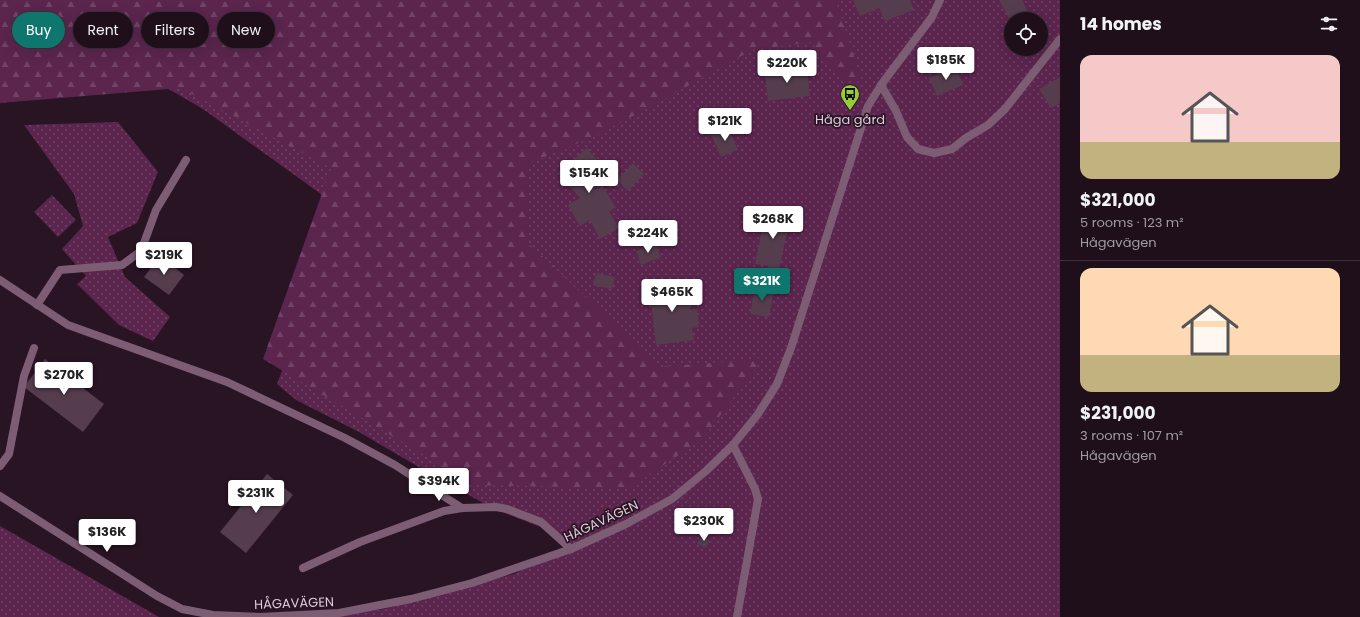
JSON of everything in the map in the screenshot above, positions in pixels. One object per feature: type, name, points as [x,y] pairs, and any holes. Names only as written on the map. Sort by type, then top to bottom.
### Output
[{"type":"street","name":"HÅGAVÄGEN","points":[[0,496],[157,596],[182,609],[213,615],[260,617],[340,613],[411,599],[472,583],[571,549],[626,524],[672,499],[706,471],[733,445],[758,414],[777,384],[791,348],[868,106],[881,85],[932,17],[940,0]]},
{"type":"street","points":[[881,85],[896,111],[907,137],[918,149],[934,153],[952,149],[966,138],[988,125],[1005,109],[1060,39]]},
{"type":"street","points":[[37,305],[60,270],[122,265],[141,251],[156,210],[186,160]]},
{"type":"street","points":[[0,280],[68,325],[227,382],[345,438],[395,465],[462,508]]},
{"type":"street","points":[[0,466],[9,454],[24,376],[34,348]]},
{"type":"street","points":[[733,445],[753,483],[758,499],[737,617]]},
{"type":"street","points":[[303,568],[360,542],[444,511],[462,508],[507,509],[542,522],[571,549]]},
{"type":"green space","points":[[0,0],[836,0],[862,82],[840,78],[811,42],[752,50],[597,135],[528,164],[528,243],[661,367],[763,358],[702,440],[628,488],[474,485],[263,359],[331,168],[181,88],[0,103]]},
{"type":"green space","points":[[2,0],[1060,0],[1060,617],[317,617],[384,609],[514,574],[568,547],[553,532],[492,508],[359,432],[296,400],[277,384],[343,210],[203,109],[96,48],[133,48],[133,12],[73,12],[73,36],[65,32],[65,12],[26,12]]},
{"type":"green space","points":[[118,122],[158,172],[137,223],[108,237],[125,277],[170,317],[153,341],[119,325],[77,284],[86,276],[62,249],[83,226],[74,194],[24,125]]},
{"type":"green space","points":[[52,195],[76,220],[58,237],[34,212]]},
{"type":"green space","points":[[0,526],[159,617],[0,617]]},
{"type":"building","points":[[853,0],[910,0],[914,10],[885,21],[879,8],[860,16]]},
{"type":"building","points":[[999,0],[1022,0],[1028,12],[1006,12]]},
{"type":"building","points":[[956,67],[963,85],[937,96],[929,78]]},
{"type":"building","points":[[807,68],[810,96],[768,101],[765,72]]},
{"type":"building","points":[[1060,77],[1060,103],[1051,108],[1039,89]]},
{"type":"building","points":[[728,127],[738,150],[721,157],[711,135]]},
{"type":"building","points":[[587,148],[604,168],[588,181],[595,190],[603,186],[616,208],[609,211],[619,228],[600,239],[590,220],[580,226],[568,205],[580,198],[558,173]]},
{"type":"building","points":[[633,163],[644,174],[628,191],[617,180]]},
{"type":"building","points":[[766,208],[791,213],[778,275],[766,272],[768,266],[755,264]]},
{"type":"building","points":[[656,244],[661,257],[641,265],[636,251]]},
{"type":"building","points":[[160,256],[184,275],[169,295],[144,277]]},
{"type":"building","points":[[596,273],[615,277],[612,289],[593,285]]},
{"type":"building","points":[[686,281],[690,310],[697,309],[699,327],[692,328],[694,340],[656,345],[649,285]]},
{"type":"building","points":[[755,286],[774,290],[769,317],[750,314]]},
{"type":"building","points":[[45,359],[104,404],[83,432],[24,387]]},
{"type":"building","points":[[267,474],[293,495],[246,553],[220,532]]},
{"type":"building","points":[[702,536],[710,541],[705,548],[697,543]]},
{"type":"place","name":"Håga gård","points":[[850,111]]}]
